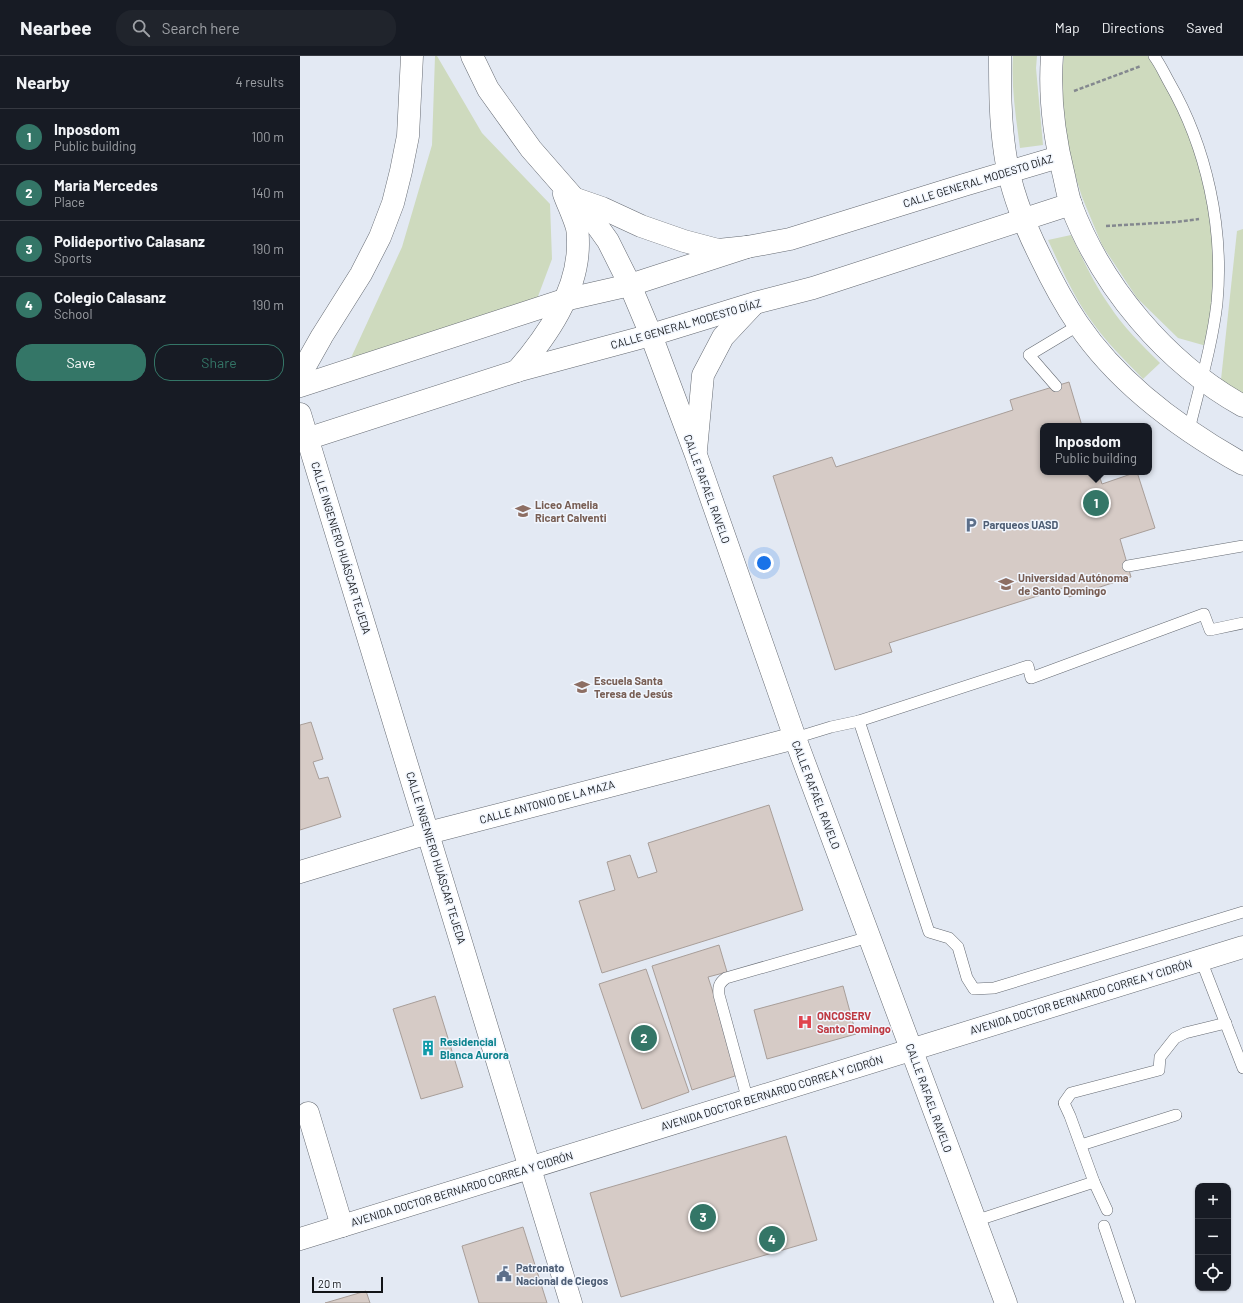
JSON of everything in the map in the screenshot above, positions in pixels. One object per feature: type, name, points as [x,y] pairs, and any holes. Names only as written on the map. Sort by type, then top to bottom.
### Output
[{"type":"street","points":[[300,375],[322,336],[361,274],[380,237],[393,203],[408,136],[412,56]]},
{"type":"street","name":"CALLE RAFAEL RAVELO","points":[[472,56],[488,89],[531,149],[560,180],[608,241],[630,285],[696,455],[795,738],[1006,1303]]},
{"type":"street","points":[[1000,56],[1000,100],[1005,153],[1009,172],[1024,220],[1056,289],[1079,325],[1109,362],[1133,386],[1189,430],[1213,447],[1243,464]]},
{"type":"street","points":[[1052,56],[1051,100],[1059,157],[1071,204],[1091,248],[1113,285],[1144,325],[1167,350],[1202,378],[1243,406]]},
{"type":"street","name":"CALLE GENERAL MODESTO DÍAZ","points":[[300,386],[564,300],[630,285],[747,247],[790,239],[956,187],[1059,157]]},
{"type":"street","points":[[517,371],[547,333],[574,279],[578,258],[577,229],[560,180]]},
{"type":"street","points":[[575,199],[602,208],[641,226],[684,241],[718,250],[747,247]]},
{"type":"street","name":"CALLE GENERAL MODESTO DÍAZ","points":[[304,440],[517,371],[651,336],[755,303],[813,288],[1071,204]]},
{"type":"street","points":[[696,455],[703,374],[723,337],[755,303]]},
{"type":"street","name":"CALLE INGENIERO HUÁSCAR TEJEDA","points":[[300,414],[304,440],[428,833],[572,1303]]},
{"type":"street","name":"CALLE ANTONIO DE LA MAZA","points":[[300,872],[428,833],[795,738]]},
{"type":"street","name":"AVENIDA DOCTOR BERNARDO CORREA Y CIDRÓN","points":[[300,1239],[1243,947]]},
{"type":"street","points":[[308,1113],[342,1226]]},
{"type":"lane","points":[[1155,58],[1176,94],[1192,129],[1206,170],[1215,217],[1218,252],[1217,303],[1210,346],[1189,430]]},
{"type":"lane","points":[[1056,386],[1030,356],[1079,325]]},
{"type":"lane","points":[[1128,566],[1243,546]]},
{"type":"lane","points":[[795,738],[831,727],[859,721],[1028,666],[1031,678],[1204,614],[1210,630],[1243,623]]},
{"type":"lane","points":[[859,721],[929,932],[949,938],[958,947],[967,978],[974,989],[994,988],[1243,912]]},
{"type":"lane","points":[[748,1101],[719,996],[718,989],[720,983],[726,978],[869,937]]},
{"type":"lane","points":[[1201,960],[1243,1068]]},
{"type":"lane","points":[[1107,1210],[1094,1182],[1081,1144],[1064,1103],[1072,1093],[1159,1070],[1160,1057],[1175,1038],[1185,1033],[1226,1023]]},
{"type":"lane","points":[[1081,1144],[1176,1115]]},
{"type":"lane","points":[[975,1221],[1094,1182]]},
{"type":"lane","points":[[1104,1226],[1130,1303]]},
{"type":"path","points":[[1051,100],[1155,58]]},
{"type":"path","points":[[1082,228],[1175,222],[1215,217]]},
{"type":"green space","points":[[435,56],[437,56],[482,133],[550,204],[552,259],[537,299],[350,360],[402,247],[432,145]]},
{"type":"green space","points":[[1013,56],[1037,56],[1036,68],[1043,145],[1020,148],[1013,91]]},
{"type":"green space","points":[[1064,56],[1154,56],[1192,129],[1218,252],[1210,347],[1178,338],[1137,298],[1102,245],[1082,197],[1066,146],[1060,92]]},
{"type":"green space","points":[[1243,229],[1243,398],[1220,389],[1237,231]]},
{"type":"green space","points":[[1071,235],[1094,280],[1114,313],[1133,336],[1160,363],[1143,379],[1102,335],[1084,310],[1048,240]]},
{"type":"building","name":"Parqueos UASD","points":[[1069,382],[1081,423],[1040,423],[1040,475],[1099,475],[1102,484],[1128,475],[1138,475],[1155,528],[1120,539],[1131,577],[1069,597],[1066,587],[889,643],[892,652],[835,670],[773,476],[832,457],[836,467],[1013,410],[1010,400]]},
{"type":"building","points":[[311,722],[323,759],[313,762],[319,779],[328,777],[341,817],[300,830],[300,725]]},
{"type":"building","points":[[769,805],[803,910],[602,973],[579,901],[615,890],[607,862],[630,855],[638,878],[657,872],[648,843]]},
{"type":"building","points":[[719,945],[727,972],[708,977],[737,1066],[735,1076],[692,1090],[652,966]]},
{"type":"building","points":[[646,969],[689,1092],[642,1109],[599,984]]},
{"type":"building","name":"ONCOSERV Santo Domingo","points":[[843,986],[856,1034],[767,1059],[754,1010]]},
{"type":"building","name":"Residencial Blanca Aurora","points":[[435,996],[463,1087],[421,1099],[393,1009]]},
{"type":"building","points":[[786,1136],[817,1240],[621,1297],[590,1193]]},
{"type":"building","name":"Patronato Nacional de Ciegos","points":[[523,1227],[547,1303],[479,1303],[462,1246]]},
{"type":"building","points":[[366,1291],[370,1303],[325,1303]]},
{"type":"place","name":"Inposdom","points":[[1096,503]]},
{"type":"place","name":"Liceo Amelia Ricart Calventi","points":[[523,511]]},
{"type":"place","name":"Parqueos UASD","points":[[971,525]]},
{"type":"place","name":"Universidad Autónoma de Santo Domingo","points":[[1006,584]]},
{"type":"place","name":"Escuela Santa Teresa de Jesús","points":[[582,687]]},
{"type":"place","name":"ONCOSERV Santo Domingo","points":[[805,1022]]},
{"type":"place","name":"Maria Mercedes","points":[[644,1038]]},
{"type":"place","name":"Residencial Blanca Aurora","points":[[428,1048]]},
{"type":"place","name":"Polideportivo Calasanz","points":[[703,1217]]},
{"type":"place","name":"Colegio Calasanz","points":[[772,1239]]},
{"type":"place","name":"Patronato Nacional de Ciegos","points":[[504,1274]]}]
